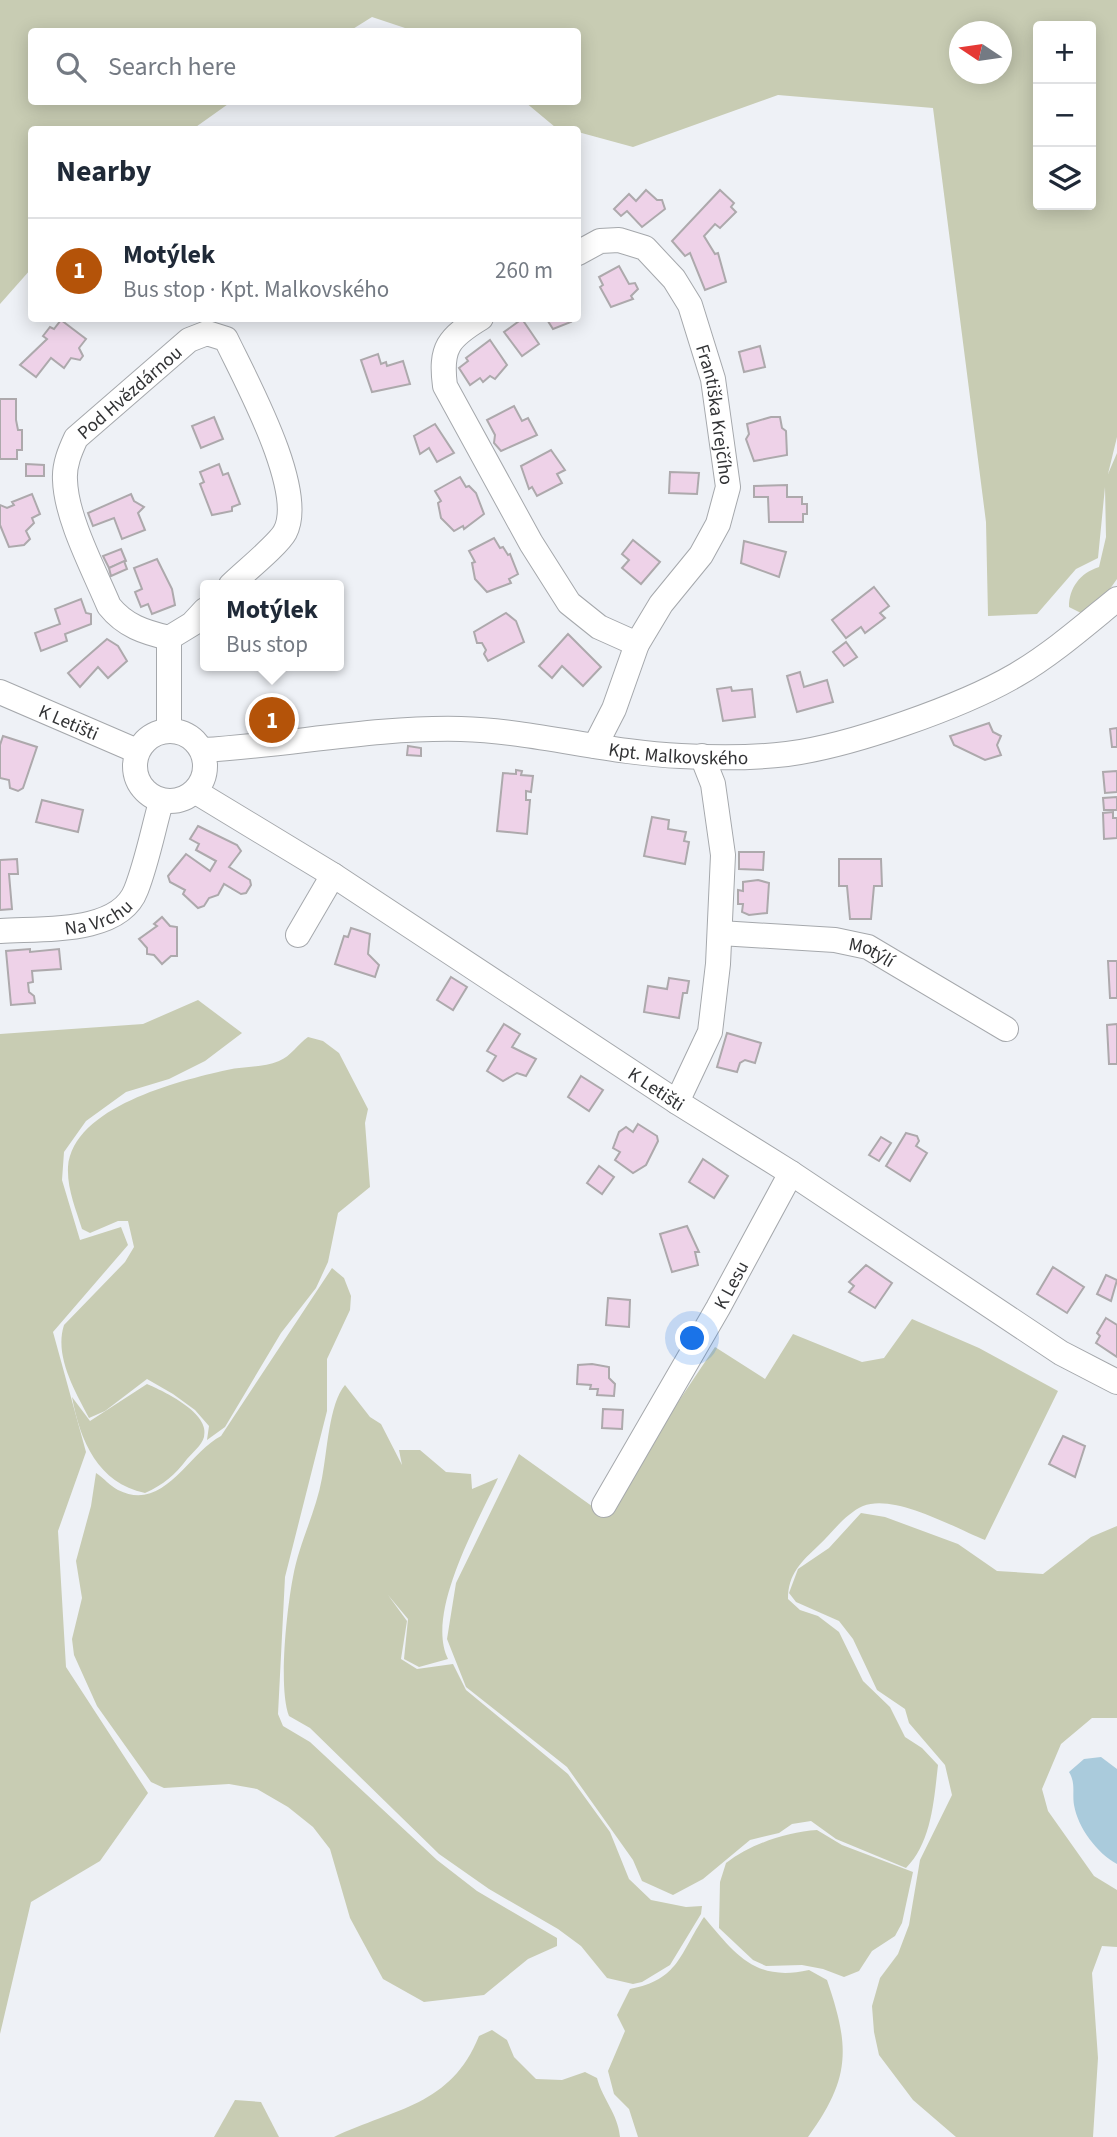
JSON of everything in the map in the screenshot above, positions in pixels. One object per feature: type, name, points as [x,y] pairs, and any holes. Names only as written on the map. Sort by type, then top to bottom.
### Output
[{"type":"street","name":"Františka Krejčího","points":[[581,251],[600,241],[619,240],[645,248],[674,279],[690,304],[713,379],[728,487],[718,524],[701,555],[661,604],[637,644],[614,709],[596,746]]},
{"type":"street","points":[[476,322],[447,344],[442,362],[445,386],[531,543],[569,603],[599,627],[637,644]]},
{"type":"street","name":"Pod Hvězdárnou","points":[[169,638],[142,631],[120,619],[109,606],[67,501],[67,460],[76,438],[189,340],[207,333],[226,338],[264,417],[292,498],[285,531],[236,580]]},
{"type":"street","name":"Kpt. Malkovského","points":[[203,750],[256,747],[400,730],[458,729],[509,731],[596,746],[702,756],[788,753],[888,727],[977,696],[1018,674],[1077,632],[1117,598]]},
{"type":"street","points":[[169,730],[169,638],[192,624],[200,615]]},
{"type":"street","name":"K Letišti","points":[[0,692],[138,751]]},
{"type":"street","points":[[169,730],[189,735],[203,750],[206,773],[195,792],[180,802],[161,802],[143,790],[134,772],[138,751],[150,736],[169,730]]},
{"type":"street","points":[[677,1102],[710,1032],[720,933],[723,855],[713,784],[702,756]]},
{"type":"street","name":"K Letišti","points":[[195,792],[332,875],[677,1102],[791,1173],[1061,1353],[1117,1382]]},
{"type":"street","name":"Na Vrchu","points":[[0,931],[98,923],[123,908],[136,892],[161,802]]},
{"type":"street","points":[[298,935],[332,875]]},
{"type":"street","name":"Motýlí","points":[[720,933],[835,940],[868,947],[1006,1029]]},
{"type":"street","name":"K Lesu","points":[[604,1505],[718,1308],[791,1173]]},
{"type":"green space","points":[[0,0],[1117,0],[1117,437],[1108,474],[1117,453],[1117,579],[1107,593],[1083,614],[1069,607],[1077,582],[1086,573],[1099,567],[1106,537],[1105,487],[1098,558],[1076,569],[1037,614],[988,616],[986,522],[933,108],[778,95],[633,147],[581,133],[581,126],[554,126],[529,105],[581,105],[581,28],[405,28],[372,17],[354,28],[28,28],[28,105],[227,105],[197,126],[28,126],[28,272],[0,304]]},
{"type":"green space","points":[[198,1000],[242,1033],[205,1061],[169,1079],[126,1092],[86,1121],[64,1152],[62,1180],[80,1240],[121,1227],[128,1245],[53,1332],[86,1452],[58,1531],[66,1667],[148,1793],[100,1861],[31,1902],[0,2034],[0,1034],[143,1024]]},
{"type":"green space","points":[[308,1037],[323,1041],[339,1053],[368,1109],[365,1123],[370,1187],[338,1213],[328,1262],[316,1288],[281,1333],[225,1427],[207,1440],[209,1426],[195,1410],[147,1379],[105,1411],[89,1418],[72,1385],[64,1361],[64,1325],[125,1262],[134,1247],[128,1221],[118,1221],[90,1233],[82,1229],[72,1199],[68,1175],[74,1146],[88,1128],[131,1100],[182,1081],[279,1061]]},
{"type":"green space","points":[[332,1268],[344,1278],[351,1296],[350,1310],[327,1359],[327,1411],[285,1577],[278,1714],[283,1726],[310,1742],[437,1860],[477,1891],[557,1938],[557,1946],[528,1959],[484,1995],[424,2002],[383,1979],[350,1918],[330,1849],[313,1827],[288,1807],[257,1789],[229,1784],[164,1788],[151,1782],[97,1706],[74,1655],[72,1639],[82,1598],[76,1561],[91,1506],[96,1473],[118,1490],[134,1495],[149,1494],[174,1478],[221,1436]]},
{"type":"green space","points":[[912,1319],[979,1348],[1058,1391],[985,1540],[907,1508],[876,1503],[856,1509],[845,1519],[807,1557],[790,1582],[788,1599],[800,1610],[818,1616],[839,1632],[863,1681],[890,1707],[905,1737],[922,1748],[938,1765],[930,1820],[921,1846],[906,1868],[836,1839],[811,1821],[792,1824],[779,1833],[750,1840],[703,1879],[673,1895],[642,1881],[633,1860],[567,1767],[466,1687],[447,1639],[456,1583],[519,1454],[603,1514],[715,1347],[765,1379],[793,1334],[862,1362],[884,1358]]},
{"type":"green space","points":[[147,1384],[184,1404],[193,1412],[204,1428],[204,1437],[178,1470],[145,1493],[129,1488],[103,1470],[86,1444],[72,1397],[90,1421]]},
{"type":"green space","points":[[345,1385],[370,1417],[381,1424],[402,1465],[399,1450],[420,1450],[446,1472],[471,1474],[472,1489],[498,1478],[467,1542],[448,1593],[443,1618],[443,1640],[448,1659],[419,1667],[404,1659],[408,1619],[388,1595],[407,1621],[401,1659],[417,1669],[453,1664],[466,1690],[568,1774],[610,1832],[629,1879],[651,1900],[686,1907],[702,1906],[701,1914],[670,1965],[642,1982],[633,1984],[607,1978],[581,1946],[558,1929],[489,1889],[439,1854],[310,1728],[289,1716],[284,1668],[291,1591],[299,1552],[319,1491],[335,1404]]},
{"type":"green space","points":[[861,1513],[885,1517],[958,1544],[997,1571],[1043,1574],[1091,1537],[1117,1526],[1117,1718],[1092,1718],[1061,1744],[1042,1789],[1048,1811],[1094,1876],[1117,1890],[1117,1947],[1102,1946],[1092,1973],[1098,2058],[1093,2137],[956,2137],[913,2100],[879,2055],[872,2006],[880,1978],[898,1954],[909,1925],[920,1860],[952,1795],[945,1765],[909,1723],[905,1709],[877,1690],[853,1639],[839,1621],[796,1602],[789,1593],[798,1569],[829,1548]]},
{"type":"green space","points":[[817,1830],[842,1845],[913,1872],[902,1923],[895,1936],[872,1951],[859,1971],[844,1977],[802,1965],[766,1966],[753,1960],[719,1928],[720,1882],[726,1863],[769,1840]]},
{"type":"green space","points":[[704,1917],[737,1954],[760,1969],[790,1973],[809,1970],[827,1980],[840,2024],[842,2061],[832,2097],[808,2137],[638,2137],[629,2109],[614,2094],[608,2071],[625,2031],[617,2015],[630,1989],[646,1985],[669,1972]]},
{"type":"green space","points":[[492,2030],[507,2040],[514,2057],[536,2079],[562,2080],[585,2072],[597,2078],[620,2137],[334,2137],[399,2111],[437,2091],[467,2059],[479,2036]]},
{"type":"green space","points":[[235,2100],[261,2102],[279,2137],[214,2137]]},
{"type":"water","points":[[1101,1757],[1117,1769],[1117,1864],[1096,1847],[1084,1831],[1076,1814],[1069,1772],[1084,1759]]},
{"type":"building","points":[[646,190],[657,200],[662,200],[665,209],[642,227],[627,211],[621,216],[614,209],[629,194],[636,201]]},
{"type":"building","points":[[720,190],[734,203],[731,207],[736,212],[720,228],[715,224],[704,236],[715,254],[718,253],[726,282],[705,290],[690,253],[685,256],[672,241]]},
{"type":"building","points":[[619,266],[629,284],[635,283],[638,289],[631,296],[633,299],[611,307],[600,287],[603,285],[599,277]]},
{"type":"building","points":[[59,322],[64,322],[86,339],[79,348],[83,356],[80,360],[71,358],[64,368],[51,358],[36,377],[20,365],[47,339],[43,336],[50,327],[54,329]]},
{"type":"building","points":[[518,322],[524,322],[539,344],[522,356],[504,332]]},
{"type":"building","points":[[549,322],[571,322],[553,329]]},
{"type":"building","points":[[490,340],[507,365],[495,379],[490,376],[483,382],[480,378],[470,385],[459,368],[468,361],[466,358]]},
{"type":"building","points":[[760,346],[765,367],[744,372],[739,352]]},
{"type":"building","points":[[378,354],[381,364],[386,362],[387,366],[403,361],[410,384],[372,392],[361,360]]},
{"type":"building","points":[[0,399],[16,399],[16,420],[18,430],[22,430],[22,450],[17,450],[17,459],[0,459]]},
{"type":"building","points":[[514,406],[522,421],[528,418],[537,435],[501,451],[494,443],[495,435],[487,420]]},
{"type":"building","points":[[214,417],[223,439],[201,448],[192,426]]},
{"type":"building","points":[[780,417],[782,428],[786,431],[787,455],[754,461],[746,439],[749,434],[747,424]]},
{"type":"building","points":[[435,424],[454,453],[437,462],[429,448],[420,454],[414,436]]},
{"type":"building","points":[[551,450],[565,470],[557,474],[562,483],[537,496],[532,487],[529,489],[521,466]]},
{"type":"building","points":[[26,464],[44,465],[44,476],[26,476]]},
{"type":"building","points":[[219,464],[223,475],[228,473],[240,504],[232,507],[232,511],[212,515],[200,484],[204,482],[200,472]]},
{"type":"building","points":[[670,472],[699,473],[697,494],[669,493]]},
{"type":"building","points":[[460,477],[466,487],[469,486],[476,493],[484,514],[464,529],[463,526],[454,531],[441,518],[438,503],[441,501],[435,491]]},
{"type":"building","points":[[787,485],[787,497],[802,497],[802,504],[807,504],[807,514],[803,514],[803,522],[769,522],[768,497],[754,497],[754,486]]},
{"type":"building","points":[[32,494],[40,514],[32,518],[34,523],[26,531],[30,539],[24,545],[9,547],[0,525],[0,505],[7,508],[14,505],[12,502]]},
{"type":"building","points":[[131,494],[134,501],[144,507],[138,513],[145,530],[122,539],[114,518],[93,526],[88,513]]},
{"type":"building","points":[[494,538],[500,548],[503,547],[508,555],[510,554],[518,574],[509,579],[511,583],[487,592],[475,579],[472,563],[475,562],[469,551]]},
{"type":"building","points":[[633,540],[660,562],[641,584],[622,568],[629,560],[622,554]]},
{"type":"building","points":[[744,541],[786,552],[779,577],[741,563]]},
{"type":"building","points":[[121,549],[126,561],[109,568],[103,556]]},
{"type":"building","points":[[157,559],[172,589],[175,605],[152,614],[148,604],[141,607],[135,592],[142,589],[134,568]]},
{"type":"building","points":[[124,561],[127,569],[111,576],[109,568]]},
{"type":"building","points":[[874,587],[889,606],[880,613],[885,618],[865,633],[861,627],[846,638],[832,620]]},
{"type":"building","points":[[81,599],[86,613],[91,614],[91,624],[65,634],[67,641],[41,651],[35,633],[60,624],[55,609]]},
{"type":"building","points":[[506,613],[516,621],[524,642],[488,661],[484,654],[486,650],[482,643],[477,643],[474,632]]},
{"type":"building","points":[[568,634],[601,667],[583,686],[562,666],[552,678],[539,666]]},
{"type":"building","points":[[107,639],[118,646],[127,661],[108,678],[98,667],[80,687],[68,673]]},
{"type":"building","points":[[846,642],[857,657],[844,666],[833,652]]},
{"type":"building","points":[[800,672],[804,687],[827,680],[833,702],[797,712],[787,676]]},
{"type":"building","points":[[731,687],[732,691],[752,689],[755,717],[723,721],[717,689]]},
{"type":"building","points":[[989,723],[993,732],[1001,736],[997,745],[1001,755],[985,760],[954,745],[950,736]]},
{"type":"building","points":[[1117,728],[1117,747],[1112,747],[1110,729]]},
{"type":"building","points":[[3,736],[37,747],[23,788],[18,791],[10,788],[9,780],[0,778],[0,745]]},
{"type":"building","points":[[408,746],[421,748],[421,756],[407,755]]},
{"type":"building","points":[[516,770],[522,771],[521,775],[533,776],[531,792],[526,791],[526,800],[530,800],[527,834],[497,831],[503,773],[516,774]]},
{"type":"building","points":[[1117,771],[1117,792],[1105,793],[1103,772]]},
{"type":"building","points":[[1117,797],[1117,810],[1104,810],[1103,798]]},
{"type":"building","points":[[42,800],[83,810],[78,832],[36,822]]},
{"type":"building","points":[[1113,812],[1113,818],[1117,818],[1117,838],[1104,839],[1103,813]]},
{"type":"building","points":[[652,817],[669,820],[668,829],[686,832],[684,841],[689,842],[685,864],[644,856]]},
{"type":"building","points":[[198,826],[237,845],[241,851],[229,867],[250,880],[251,885],[246,893],[241,894],[224,884],[218,895],[209,898],[204,906],[198,908],[183,894],[185,890],[170,882],[168,876],[186,854],[210,871],[216,861],[196,850],[199,844],[190,839]]},
{"type":"building","points":[[739,852],[764,852],[763,870],[739,869]]},
{"type":"building","points":[[17,859],[18,874],[9,874],[12,909],[0,910],[0,860]]},
{"type":"building","points":[[839,859],[881,859],[882,886],[874,886],[871,919],[850,919],[847,886],[839,886]]},
{"type":"building","points":[[758,880],[769,883],[767,913],[749,915],[742,912],[743,904],[738,904],[738,890],[743,891],[743,882]]},
{"type":"building","points":[[162,917],[170,926],[177,927],[177,956],[171,956],[162,964],[154,955],[147,954],[147,948],[139,939],[157,926],[154,924]]},
{"type":"building","points":[[351,928],[370,934],[368,954],[379,965],[375,977],[335,964],[344,936],[348,937]]},
{"type":"building","points":[[30,949],[30,952],[59,949],[61,969],[32,971],[33,982],[28,983],[35,1003],[11,1005],[6,951]]},
{"type":"building","points":[[1108,961],[1117,961],[1117,998],[1110,998]]},
{"type":"building","points":[[451,977],[467,987],[453,1010],[437,1000]]},
{"type":"building","points":[[669,978],[689,981],[687,993],[683,993],[679,1018],[644,1012],[648,986],[667,989]]},
{"type":"building","points":[[504,1024],[520,1034],[512,1047],[536,1059],[526,1076],[517,1073],[503,1081],[487,1071],[496,1056],[487,1051]]},
{"type":"building","points":[[1117,1024],[1117,1064],[1109,1064],[1107,1025]]},
{"type":"building","points":[[727,1033],[761,1043],[755,1063],[745,1060],[740,1063],[737,1072],[717,1067]]},
{"type":"building","points":[[581,1076],[603,1090],[589,1111],[568,1097]]},
{"type":"building","points":[[638,1124],[657,1136],[658,1141],[646,1165],[633,1173],[615,1160],[620,1152],[613,1148],[619,1132],[626,1127],[633,1132]]},
{"type":"building","points":[[906,1133],[917,1136],[919,1141],[916,1146],[927,1153],[910,1181],[886,1166]]},
{"type":"building","points":[[881,1137],[891,1143],[879,1161],[869,1155]]},
{"type":"building","points":[[703,1159],[728,1176],[714,1198],[689,1182]]},
{"type":"building","points":[[599,1166],[614,1177],[602,1194],[587,1183]]},
{"type":"building","points":[[687,1226],[699,1252],[695,1252],[698,1265],[672,1272],[660,1234]]},
{"type":"building","points":[[866,1265],[892,1283],[875,1308],[849,1292],[854,1286],[849,1282]]},
{"type":"building","points":[[1053,1267],[1084,1287],[1067,1313],[1037,1294]]},
{"type":"building","points":[[1106,1275],[1117,1280],[1111,1301],[1097,1294]]},
{"type":"building","points":[[608,1298],[630,1300],[629,1327],[606,1325]]},
{"type":"building","points":[[1106,1318],[1117,1325],[1117,1357],[1096,1343],[1100,1336],[1097,1333]]},
{"type":"building","points":[[578,1365],[609,1367],[609,1378],[615,1384],[614,1396],[597,1395],[598,1389],[590,1389],[591,1385],[577,1384]]},
{"type":"building","points":[[603,1409],[623,1410],[622,1429],[602,1428]]},
{"type":"building","points":[[1063,1436],[1085,1446],[1075,1477],[1049,1464]]},
{"type":"place","name":"Motýlek","points":[[272,720]]}]
